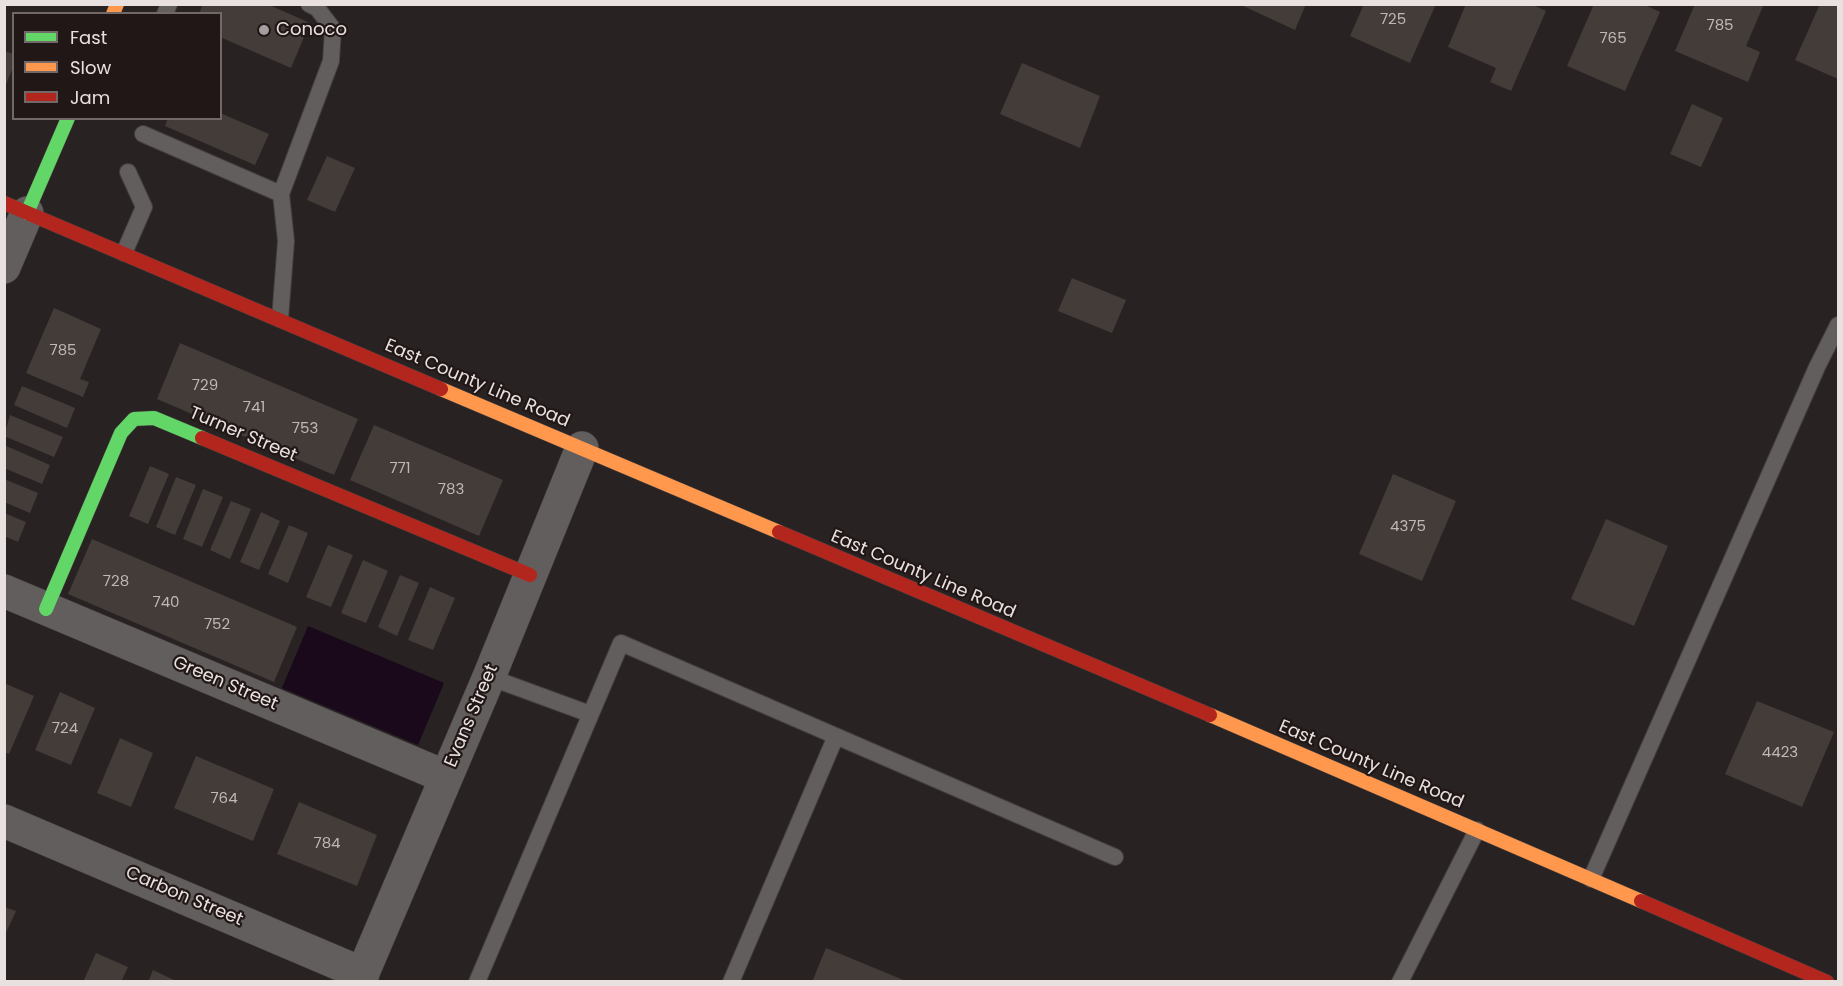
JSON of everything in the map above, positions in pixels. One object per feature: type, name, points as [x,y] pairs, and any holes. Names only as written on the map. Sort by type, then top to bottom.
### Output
[{"type":"main road","points":[[16,208],[67,120]]},
{"type":"main road","name":"East County Line Road","points":[[16,208],[1827,981]]},
{"type":"main road","name":"Turner Street","points":[[46,609],[121,433],[134,419],[154,417],[530,575]]},
{"type":"street","points":[[4,267],[16,208]]},
{"type":"street","name":"Evans Street","points":[[368,979],[446,777],[582,448]]},
{"type":"street","name":"Green Street","points":[[4,591],[446,777]]},
{"type":"street","name":"Carbon Street","points":[[4,821],[368,979]]},
{"type":"lane","points":[[280,319],[286,241],[280,194],[331,61],[333,29],[317,8],[309,4]]},
{"type":"lane","points":[[143,134],[280,194]]},
{"type":"lane","points":[[124,254],[144,207],[128,172]]},
{"type":"lane","points":[[1591,879],[1812,378],[1839,325]]},
{"type":"lane","points":[[477,981],[621,644],[1114,857]]},
{"type":"lane","points":[[489,677],[590,714]]},
{"type":"lane","points":[[731,981],[836,736]]},
{"type":"lane","points":[[1400,981],[1477,830]]},
{"type":"shaded area","points":[[308,626],[444,683],[418,745],[282,688]]},
{"type":"building","name":"Conoco","points":[[203,4],[267,4],[310,23],[291,68],[222,38],[222,12],[200,12]]},
{"type":"building","points":[[1239,4],[1306,4],[1295,30]]},
{"type":"building","points":[[1364,4],[1436,4],[1410,63],[1350,36]]},
{"type":"building","points":[[1466,4],[1531,4],[1546,11],[1511,91],[1490,82],[1496,68],[1448,47]]},
{"type":"building","points":[[1594,4],[1643,4],[1660,12],[1625,91],[1567,66]]},
{"type":"building","points":[[1695,4],[1764,4],[1746,46],[1760,52],[1748,82],[1675,51]]},
{"type":"building","points":[[1820,4],[1838,4],[1838,79],[1795,60]]},
{"type":"building","points":[[4,51],[12,53],[12,70],[5,87]]},
{"type":"building","points":[[1022,63],[1100,96],[1080,148],[1000,114]]},
{"type":"building","points":[[1692,104],[1723,118],[1701,167],[1670,154]]},
{"type":"building","points":[[222,114],[269,134],[255,165],[165,126],[167,120],[222,120]]},
{"type":"building","points":[[327,156],[355,168],[335,212],[307,200]]},
{"type":"building","points":[[1072,278],[1126,300],[1112,333],[1058,311]]},
{"type":"building","points":[[54,308],[101,329],[80,379],[89,382],[83,397],[26,373]]},
{"type":"building","points":[[180,343],[358,419],[334,475],[157,399]]},
{"type":"building","points":[[22,386],[75,408],[67,428],[14,405]]},
{"type":"building","points":[[10,415],[63,437],[54,457],[4,436]]},
{"type":"building","points":[[374,425],[503,480],[479,536],[350,480]]},
{"type":"building","points":[[4,445],[50,465],[42,484],[4,468]]},
{"type":"building","points":[[150,466],[169,474],[148,524],[129,516]]},
{"type":"building","points":[[1393,474],[1456,501],[1422,581],[1359,554]]},
{"type":"building","points":[[176,477],[196,485],[175,535],[156,527]]},
{"type":"building","points":[[4,479],[38,493],[30,513],[4,502]]},
{"type":"building","points":[[203,489],[223,497],[202,547],[183,539]]},
{"type":"building","points":[[231,501],[251,509],[230,559],[210,550]]},
{"type":"building","points":[[261,512],[280,521],[259,570],[240,562]]},
{"type":"building","points":[[4,513],[26,522],[18,542],[4,536]]},
{"type":"building","points":[[1606,519],[1668,546],[1634,626],[1571,599]]},
{"type":"building","points":[[289,525],[308,533],[288,583],[268,574]]},
{"type":"building","points":[[92,539],[297,627],[274,682],[68,594]]},
{"type":"building","points":[[328,545],[353,555],[331,607],[306,597]]},
{"type":"building","points":[[363,560],[388,571],[366,623],[341,613]]},
{"type":"building","points":[[400,575],[419,583],[397,636],[378,627]]},
{"type":"building","points":[[430,587],[455,598],[433,650],[408,640]]},
{"type":"building","points":[[4,683],[34,696],[9,754],[4,752]]},
{"type":"building","points":[[60,692],[95,708],[71,765],[35,750]]},
{"type":"building","points":[[1757,701],[1834,732],[1802,807],[1725,774]]},
{"type":"building","points":[[120,738],[153,753],[131,807],[97,793]]},
{"type":"building","points":[[196,756],[274,789],[253,841],[174,808]]},
{"type":"building","points":[[299,802],[377,835],[357,886],[277,854]]},
{"type":"building","points":[[4,907],[16,911],[4,937]]},
{"type":"building","points":[[826,948],[906,981],[906,982],[812,982]]},
{"type":"building","points":[[96,953],[128,967],[121,982],[83,982]]},
{"type":"building","points":[[153,970],[178,982],[148,982]]},
{"type":"traffic: fast","points":[[27,213],[67,120]]},
{"type":"traffic: fast","points":[[46,609],[121,433],[134,419],[154,418],[202,438]]},
{"type":"traffic: slow","points":[[114,12],[117,4]]},
{"type":"traffic: slow","points":[[441,389],[779,532]]},
{"type":"traffic: slow","points":[[1210,715],[1641,901]]},
{"type":"traffic: jam","points":[[4,203],[441,389]]},
{"type":"traffic: jam","points":[[202,438],[530,575]]},
{"type":"traffic: jam","points":[[779,532],[1210,715]]},
{"type":"traffic: jam","points":[[1641,901],[1827,982]]},
{"type":"place","name":"Conoco","points":[[264,30]]}]
